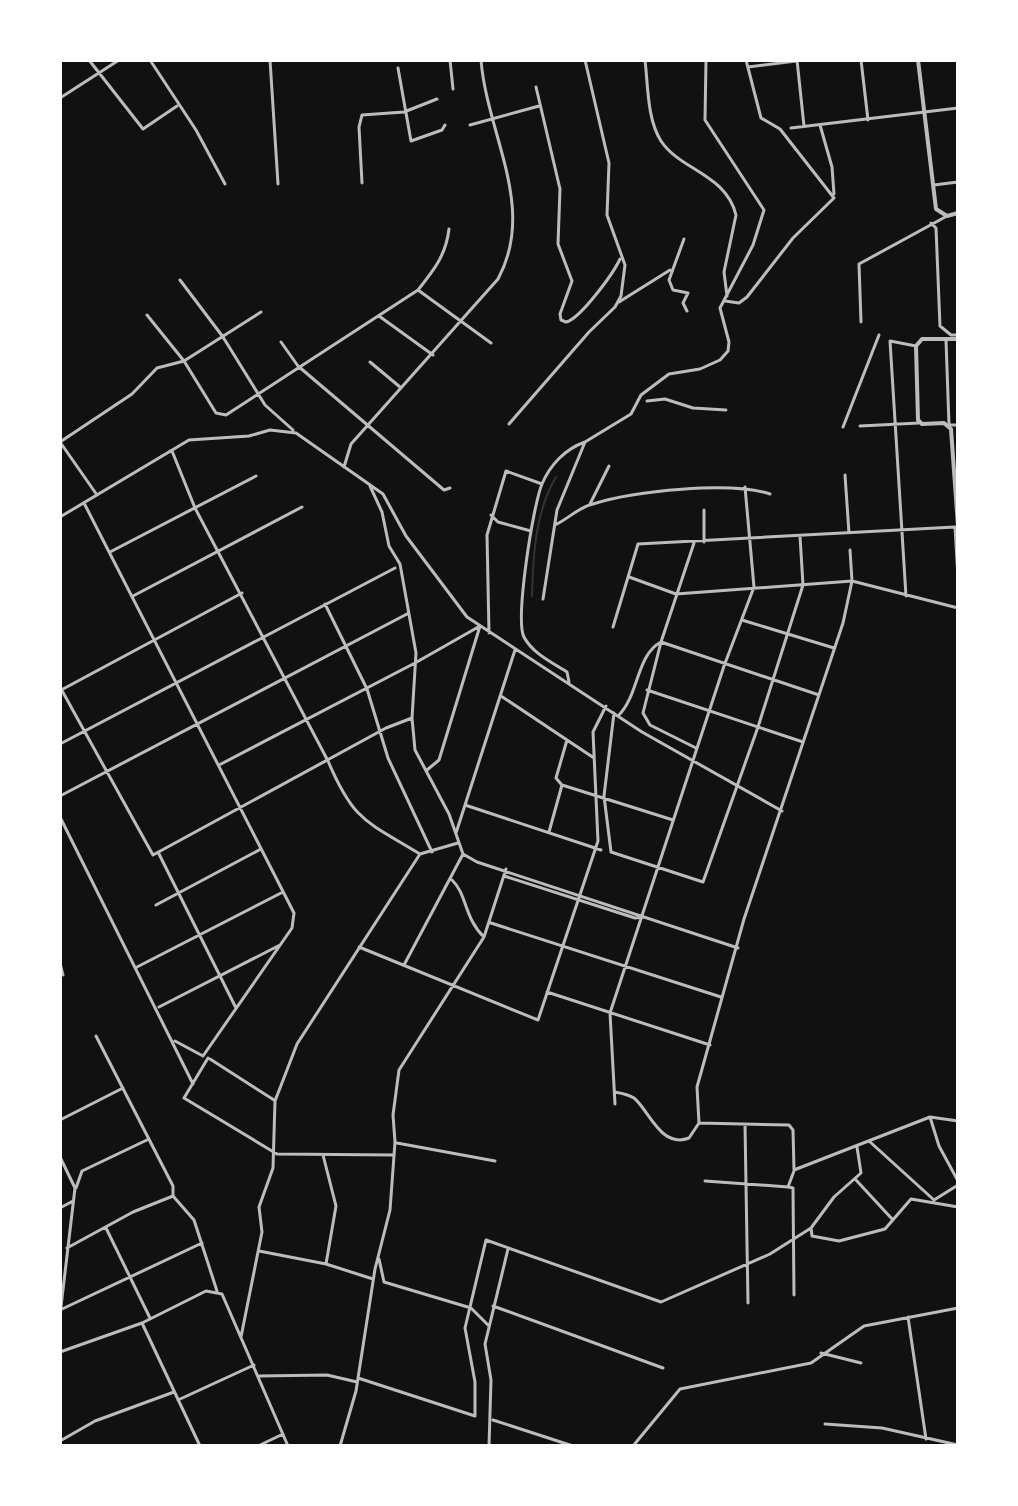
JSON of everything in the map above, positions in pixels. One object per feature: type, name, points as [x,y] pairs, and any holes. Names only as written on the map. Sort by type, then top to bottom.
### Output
[{"type":"street","points":[[89,60],[143,129],[178,105]]},
{"type":"street","points":[[60,98],[119,60]]},
{"type":"street","points":[[150,60],[196,130],[225,184]]},
{"type":"street","points":[[270,60],[278,184]]},
{"type":"street","points":[[450,60],[453,89]]},
{"type":"street","points":[[344,467],[351,444],[498,279],[513,246],[512,192],[481,60]]},
{"type":"street","points":[[585,60],[609,163],[607,215],[620,259],[625,265],[619,302]]},
{"type":"street","points":[[645,60],[655,129],[663,144],[714,182],[734,207],[735,225],[724,272],[727,300]]},
{"type":"street","points":[[569,682],[567,672],[526,641],[522,632],[531,531],[542,484],[562,456],[631,414],[641,395],[669,374],[700,369],[720,360],[728,351],[728,335],[719,312],[761,227],[764,210],[705,120],[706,60]]},
{"type":"street","points":[[746,60],[761,118],[780,129],[834,198]]},
{"type":"street","points":[[748,67],[797,60],[804,126]]},
{"type":"street","points":[[861,60],[868,120]]},
{"type":"street","points":[[918,60],[927,113],[936,209],[947,216]]},
{"type":"street","points":[[398,68],[404,112],[414,142],[442,130],[445,125]]},
{"type":"street","points":[[536,87],[560,189],[558,244],[572,281],[560,314],[561,320],[566,322],[576,318],[608,280],[620,259]]},
{"type":"street","points":[[362,183],[359,127],[362,115],[404,112],[437,99]]},
{"type":"street","points":[[470,125],[539,106]]},
{"type":"street","points":[[791,128],[958,108]]},
{"type":"street","points":[[727,300],[739,303],[793,238],[834,198],[832,167],[820,125]]},
{"type":"street","points":[[933,185],[958,182]]},
{"type":"street","points":[[861,322],[859,264],[931,223],[958,213]]},
{"type":"street","points":[[931,223],[936,228],[940,326],[958,337]]},
{"type":"street","points":[[147,315],[184,361],[216,413],[226,415],[418,290],[447,248],[449,229]]},
{"type":"street","points":[[684,239],[669,280],[673,290],[688,293],[683,303],[687,311]]},
{"type":"street","points":[[509,424],[619,302],[671,270]]},
{"type":"street","points":[[180,280],[223,337],[265,405],[296,433],[383,494],[406,536],[455,605],[489,633],[616,714],[782,811]]},
{"type":"street","points":[[418,290],[491,343]]},
{"type":"street","points":[[97,495],[60,442],[132,394],[157,368],[184,361],[261,312]]},
{"type":"street","points":[[379,316],[433,355]]},
{"type":"street","points":[[843,427],[879,335]]},
{"type":"street","points":[[919,423],[916,346],[922,339],[958,337]]},
{"type":"street","points":[[946,340],[958,578]]},
{"type":"street","points":[[906,596],[890,341],[916,346]]},
{"type":"street","points":[[281,342],[298,366],[370,424],[444,490],[450,488]]},
{"type":"street","points":[[370,362],[400,387]]},
{"type":"street","points":[[647,401],[665,399],[693,408],[726,410]]},
{"type":"street","points":[[860,426],[958,425]]},
{"type":"street","points":[[60,517],[199,437],[249,436],[270,430],[296,433]]},
{"type":"street","points":[[543,599],[563,494],[585,442]]},
{"type":"street","points":[[172,451],[195,508],[242,593],[328,761],[344,799],[359,817],[420,854],[458,843]]},
{"type":"street","points":[[590,504],[609,466]]},
{"type":"street","points":[[489,633],[487,535],[506,471],[542,484]]},
{"type":"street","points":[[845,475],[849,533]]},
{"type":"street","points":[[110,553],[256,476]]},
{"type":"street","points":[[369,483],[382,512],[389,546],[400,564],[415,663],[412,718],[415,750],[463,854],[477,862],[506,869],[738,948]]},
{"type":"street","points":[[555,525],[590,504],[655,493],[745,487],[770,494]]},
{"type":"street","points":[[615,1104],[610,1013],[660,868],[696,748],[754,587],[745,487]]},
{"type":"street","points":[[84,503],[294,913],[292,928],[203,1056]]},
{"type":"street","points":[[133,596],[302,507]]},
{"type":"street","points":[[704,510],[704,542]]},
{"type":"street","points":[[491,515],[498,522],[531,531]]},
{"type":"street","points":[[613,627],[638,544],[957,526]]},
{"type":"street","points":[[661,642],[647,658],[630,702],[616,714],[603,796],[611,852],[703,882],[774,680],[803,585],[800,536]]},
{"type":"street","points":[[694,543],[647,690],[644,719],[696,748]]},
{"type":"street","points":[[615,1092],[632,1096],[656,1127],[678,1140],[689,1138],[699,1123],[697,1087],[721,997],[738,948],[744,919],[836,648],[852,581],[850,550]]},
{"type":"street","points":[[60,744],[395,568]]},
{"type":"street","points":[[628,577],[676,594],[852,581],[958,608]]},
{"type":"street","points":[[242,593],[61,689],[153,855],[412,718]]},
{"type":"street","points":[[325,604],[367,689],[380,733],[432,852]]},
{"type":"street","points":[[60,796],[407,614]]},
{"type":"street","points":[[742,620],[836,648]]},
{"type":"street","points":[[219,765],[367,689],[480,626]]},
{"type":"street","points":[[425,771],[439,760],[480,626]]},
{"type":"street","points":[[661,642],[724,666],[819,695]]},
{"type":"street","points":[[456,834],[515,650]]},
{"type":"street","points":[[647,690],[805,743]]},
{"type":"street","points":[[501,696],[594,758]]},
{"type":"street","points":[[359,947],[538,1020],[598,841],[593,732],[606,707]]},
{"type":"street","points":[[567,740],[556,778],[562,785],[673,820]]},
{"type":"street","points":[[549,832],[562,785]]},
{"type":"street","points":[[465,805],[601,850]]},
{"type":"street","points":[[60,817],[175,1041],[193,1084]]},
{"type":"street","points":[[156,905],[261,849]]},
{"type":"street","points":[[158,852],[236,1008]]},
{"type":"street","points":[[241,1337],[259,1251],[259,1207],[274,1153],[275,1101],[297,1044],[420,854]]},
{"type":"street","points":[[404,965],[452,880],[463,854]]},
{"type":"street","points":[[340,1446],[358,1380],[373,1279],[390,1210],[395,1142],[393,1115],[399,1070],[484,937],[506,869]]},
{"type":"street","points":[[504,876],[635,918],[644,917]]},
{"type":"street","points":[[452,880],[458,886],[466,914],[484,937]]},
{"type":"street","points":[[137,967],[283,892]]},
{"type":"street","points":[[491,923],[721,997]]},
{"type":"street","points":[[158,1008],[280,945]]},
{"type":"street","points":[[60,963],[63,975]]},
{"type":"street","points":[[547,992],[710,1045]]},
{"type":"street","points":[[96,1036],[173,1186],[173,1196],[188,1209],[203,1243],[217,1291],[254,1365],[288,1446]]},
{"type":"street","points":[[175,1041],[208,1058],[275,1101]]},
{"type":"street","points":[[208,1058],[184,1098],[274,1153],[394,1155]]},
{"type":"street","points":[[60,1120],[123,1088]]},
{"type":"street","points":[[930,1117],[939,1146],[958,1183],[932,1201]]},
{"type":"street","points":[[794,1170],[930,1117],[958,1121]]},
{"type":"street","points":[[699,1123],[792,1127],[794,1170],[788,1187]]},
{"type":"street","points":[[745,1125],[748,1303]]},
{"type":"street","points":[[60,1312],[74,1192],[82,1171],[149,1139]]},
{"type":"street","points":[[869,1141],[932,1201]]},
{"type":"street","points":[[395,1142],[495,1161]]},
{"type":"street","points":[[259,1376],[327,1375],[358,1380],[475,1416],[475,1382],[465,1328],[486,1240],[655,1302],[747,1265],[811,1228],[834,1197],[861,1173],[857,1147]]},
{"type":"street","points":[[323,1155],[336,1206],[326,1264]]},
{"type":"street","points":[[60,1157],[74,1192]]},
{"type":"street","points":[[856,1180],[872,1201],[893,1220]]},
{"type":"street","points":[[705,1181],[793,1188],[794,1295]]},
{"type":"street","points":[[67,1248],[173,1196]]},
{"type":"street","points":[[811,1228],[812,1236],[839,1241],[885,1229],[911,1199],[958,1207]]},
{"type":"street","points":[[60,1208],[73,1201]]},
{"type":"street","points":[[105,1227],[150,1318]]},
{"type":"street","points":[[60,1312],[203,1243]]},
{"type":"street","points":[[489,1446],[491,1419],[485,1344],[508,1249]]},
{"type":"street","points":[[259,1251],[326,1264],[373,1279]]},
{"type":"street","points":[[60,1259],[66,1255]]},
{"type":"street","points":[[378,1256],[384,1282],[471,1308],[489,1326]]},
{"type":"street","points":[[60,1352],[142,1323],[206,1291],[217,1291]]},
{"type":"street","points":[[493,1306],[663,1368]]},
{"type":"street","points":[[633,1446],[680,1389],[811,1363],[821,1353],[864,1326],[958,1308]]},
{"type":"street","points":[[908,1317],[926,1439]]},
{"type":"street","points":[[142,1323],[200,1446]]},
{"type":"street","points":[[821,1353],[861,1363]]},
{"type":"street","points":[[177,1400],[254,1365]]},
{"type":"street","points":[[60,1441],[95,1421],[174,1392]]},
{"type":"street","points":[[491,1419],[573,1446]]},
{"type":"street","points":[[825,1424],[882,1428],[936,1444],[958,1445]]},
{"type":"street","points":[[258,1446],[283,1434]]},
{"type":"waterway","points":[[532,596],[539,520],[556,477]]}]
